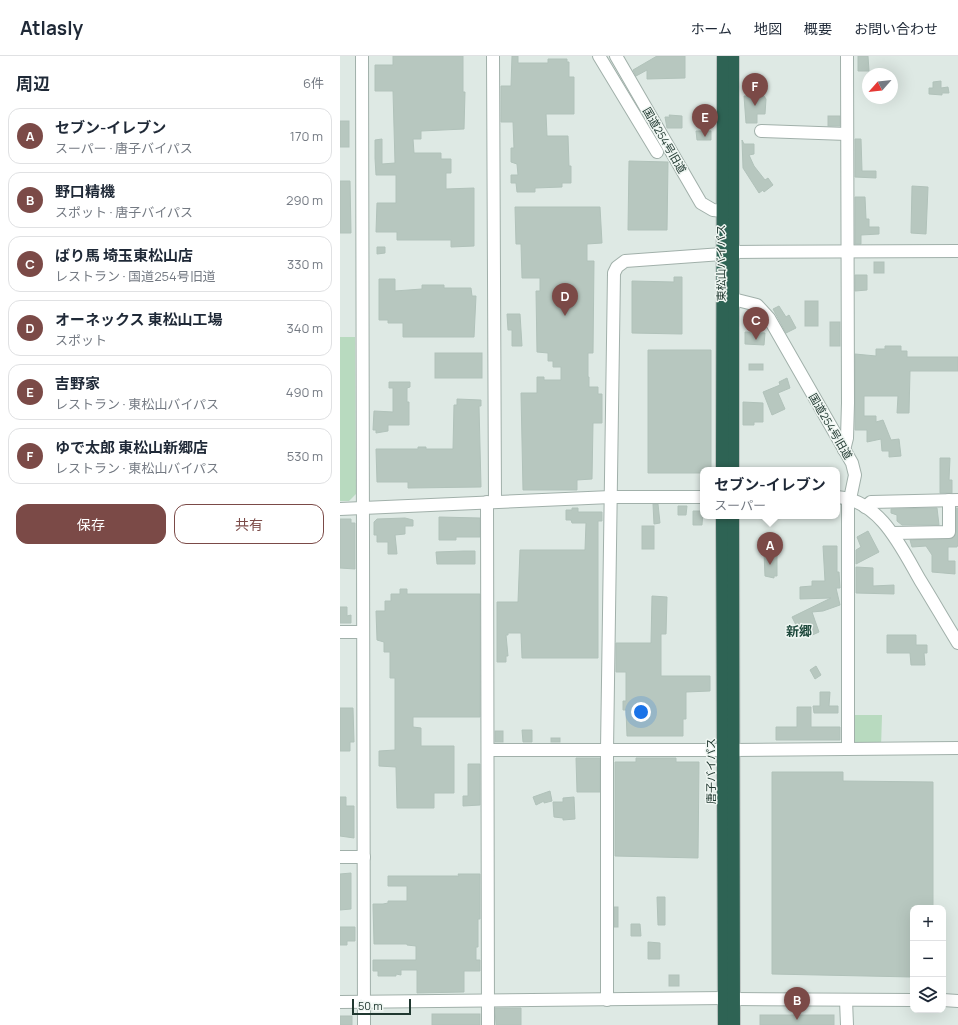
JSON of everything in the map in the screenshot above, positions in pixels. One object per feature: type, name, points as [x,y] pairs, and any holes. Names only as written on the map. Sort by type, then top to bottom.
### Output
[{"type":"highway","name":"東松山バイパス","points":[[723,56],[723,210],[733,299],[733,467]]},
{"type":"highway","name":"東松山バイパス","points":[[722,467],[733,56]]},
{"type":"highway","name":"唐子バイパス","points":[[722,519],[728,750],[729,999],[734,1025]]},
{"type":"highway","name":"唐子バイパス","points":[[728,750],[733,519]]},
{"type":"highway","name":"唐子バイパス","points":[[724,1025],[729,999]]},
{"type":"street","points":[[362,56],[364,1025]]},
{"type":"street","points":[[488,1025],[488,750],[491,502],[493,56]]},
{"type":"street","points":[[599,56],[657,152]]},
{"type":"street","name":"国道254号旧道","points":[[616,56],[701,202],[713,210],[723,210]]},
{"type":"street","points":[[844,450],[847,438],[848,403],[846,252],[847,56]]},
{"type":"street","points":[[761,131],[847,134]]},
{"type":"street","points":[[607,1000],[607,750],[614,274],[617,267],[625,262],[728,253],[958,252]]},
{"type":"street","name":"国道254号旧道","points":[[733,299],[757,304],[768,318],[854,468],[854,484],[845,498],[848,749]]},
{"type":"street","points":[[340,509],[611,497],[700,497]]},
{"type":"street","points":[[845,498],[865,507],[877,516],[893,533],[958,643]]},
{"type":"street","points":[[865,507],[871,502],[954,500],[949,532],[893,533]]},
{"type":"street","points":[[340,632],[363,632]]},
{"type":"street","points":[[488,750],[958,748]]},
{"type":"street","points":[[340,857],[364,857]]},
{"type":"street","points":[[340,1002],[729,999],[910,1000]]},
{"type":"street","points":[[846,1000],[847,1025]]},
{"type":"street","points":[[946,1000],[958,1001]]},
{"type":"green space","points":[[340,337],[355,337],[356,494],[349,501],[340,501]]},
{"type":"green space","points":[[851,715],[882,715],[881,747],[854,746]]},
{"type":"building","points":[[393,56],[463,56],[463,92],[465,92],[464,129],[421,131],[421,139],[413,139],[414,153],[441,153],[441,159],[451,159],[451,173],[446,173],[446,189],[474,188],[474,246],[451,247],[451,240],[397,240],[397,232],[376,232],[377,203],[396,203],[396,175],[376,175],[375,158],[375,140],[382,139],[382,164],[395,163],[393,91],[375,91],[375,65],[393,65]]},
{"type":"building","points":[[512,56],[518,56],[518,63],[548,63],[548,59],[567,59],[567,62],[569,62],[569,77],[574,77],[574,114],[546,114],[547,136],[568,136],[571,183],[562,183],[562,187],[535,188],[535,192],[517,192],[516,183],[511,183],[511,175],[518,175],[517,164],[511,162],[511,148],[514,148],[513,122],[501,122],[501,86],[511,86]]},
{"type":"building","points":[[657,56],[685,56],[685,78],[647,79],[647,70],[636,76],[633,70]]},
{"type":"building","points":[[858,56],[868,56],[869,68],[862,68],[862,71],[858,71]]},
{"type":"building","points":[[941,81],[941,88],[948,87],[949,93],[942,93],[942,95],[929,94],[929,88],[933,88],[933,82]]},
{"type":"building","points":[[744,96],[764,96],[766,99],[765,114],[757,114],[757,123],[746,123]]},
{"type":"building","points":[[669,115],[682,116],[682,128],[667,128],[665,117],[670,117]]},
{"type":"building","points":[[828,116],[840,116],[840,126],[828,126]]},
{"type":"building","points":[[340,121],[349,121],[349,147],[340,147]]},
{"type":"building","points":[[696,131],[711,131],[711,140],[697,140]]},
{"type":"building","points":[[855,139],[861,139],[862,171],[876,171],[876,178],[855,177]]},
{"type":"building","points":[[742,140],[744,144],[754,144],[754,154],[749,155],[754,166],[765,180],[768,178],[773,185],[764,192],[763,190],[759,193],[743,168]]},
{"type":"building","points":[[629,161],[668,162],[667,230],[628,230]]},
{"type":"building","points":[[340,181],[350,181],[351,233],[340,233]]},
{"type":"building","points":[[912,186],[928,187],[926,234],[911,233]]},
{"type":"building","points":[[855,197],[865,197],[866,219],[869,219],[869,227],[879,227],[879,234],[861,235],[861,244],[855,244]]},
{"type":"building","points":[[515,207],[600,207],[602,243],[587,244],[587,261],[594,261],[593,353],[588,353],[588,377],[589,387],[598,387],[598,394],[602,394],[602,423],[593,423],[592,479],[577,480],[577,490],[523,490],[521,393],[537,393],[537,377],[544,377],[544,380],[561,380],[561,367],[553,367],[553,361],[548,361],[548,353],[537,352],[536,291],[540,291],[540,278],[522,278],[521,244],[516,244]]},
{"type":"building","points":[[377,247],[385,247],[385,253],[377,254]]},
{"type":"building","points":[[874,262],[884,262],[884,273],[874,273]]},
{"type":"building","points":[[855,275],[867,275],[867,290],[855,291]]},
{"type":"building","points":[[674,277],[682,277],[682,334],[632,333],[632,281],[674,282]]},
{"type":"building","points":[[379,279],[395,279],[395,291],[422,289],[422,285],[444,285],[444,288],[471,288],[472,296],[476,296],[474,337],[403,337],[403,323],[388,323],[388,320],[379,320]]},
{"type":"building","points":[[805,301],[818,301],[818,326],[805,326]]},
{"type":"building","points":[[779,306],[786,317],[789,315],[796,328],[786,333],[773,309]]},
{"type":"building","points":[[507,314],[520,314],[522,346],[512,346],[512,330],[508,330]]},
{"type":"building","points":[[830,322],[840,322],[840,346],[830,346]]},
{"type":"building","points":[[745,332],[765,333],[764,345],[745,344]]},
{"type":"building","points":[[885,346],[901,346],[901,351],[907,351],[907,357],[958,357],[958,371],[910,371],[909,413],[897,413],[898,396],[864,396],[864,416],[876,416],[876,422],[883,420],[891,440],[899,439],[901,456],[889,457],[889,451],[882,451],[881,439],[867,442],[867,430],[855,430],[855,354],[876,356],[876,349],[885,349]]},
{"type":"building","points":[[648,350],[711,350],[711,467],[700,467],[700,473],[648,473]]},
{"type":"building","points":[[435,353],[482,353],[482,378],[435,378]]},
{"type":"building","points":[[749,364],[763,364],[763,370],[749,370]]},
{"type":"building","points":[[787,378],[790,388],[778,393],[785,409],[772,415],[763,392],[780,385],[779,382]]},
{"type":"building","points":[[389,382],[410,382],[410,387],[407,388],[407,402],[409,402],[409,425],[388,425],[388,431],[376,433],[376,430],[373,430],[374,411],[393,412],[393,388],[389,388]]},
{"type":"building","points":[[457,399],[481,400],[481,406],[479,406],[481,487],[408,488],[408,482],[377,482],[376,449],[418,449],[418,447],[426,447],[426,449],[453,449],[454,405],[457,405]]},
{"type":"building","points":[[743,402],[763,403],[763,422],[754,422],[754,425],[743,425]]},
{"type":"building","points":[[940,458],[950,458],[949,480],[952,480],[952,493],[940,493]]},
{"type":"building","points":[[653,504],[658,504],[660,523],[654,524]]},
{"type":"building","points":[[678,506],[687,506],[686,515],[678,515]]},
{"type":"building","points":[[572,508],[578,508],[578,512],[602,512],[602,521],[598,521],[598,658],[522,658],[521,633],[508,633],[508,635],[506,635],[508,656],[506,656],[506,662],[497,662],[497,602],[518,602],[520,550],[585,550],[586,523],[572,523],[571,520],[566,520],[566,510],[572,510]]},
{"type":"building","points":[[937,508],[939,525],[902,525],[897,521],[897,515],[891,513],[891,509]]},
{"type":"building","points":[[956,508],[958,508],[958,544],[957,547],[948,547],[948,561],[955,561],[955,574],[932,572],[932,555],[926,546],[912,547],[910,540],[953,538],[956,532]]},
{"type":"building","points":[[693,511],[700,511],[700,519],[702,519],[702,525],[693,525]]},
{"type":"building","points":[[439,517],[480,518],[480,537],[456,537],[456,540],[439,540]]},
{"type":"building","points":[[405,518],[413,520],[413,526],[405,526],[405,534],[395,535],[397,554],[388,554],[388,542],[377,542],[377,535],[374,535],[374,522],[377,519]]},
{"type":"building","points":[[340,519],[351,519],[351,523],[355,523],[355,569],[340,568]]},
{"type":"building","points":[[642,526],[654,526],[654,549],[642,549]]},
{"type":"building","points":[[868,531],[879,552],[856,564],[856,550],[861,547],[857,537]]},
{"type":"building","points":[[823,546],[837,546],[837,572],[839,572],[840,588],[836,588],[840,605],[823,611],[812,612],[819,632],[808,637],[801,625],[797,627],[792,617],[831,598],[800,599],[800,587],[812,586],[812,581],[825,581]]},
{"type":"building","points":[[475,551],[475,564],[437,564],[436,552]]},
{"type":"building","points":[[764,553],[777,553],[777,576],[774,576],[774,578],[765,576]]},
{"type":"building","points":[[856,567],[873,568],[873,586],[894,585],[894,594],[856,593]]},
{"type":"building","points":[[400,589],[407,589],[407,594],[480,594],[480,717],[413,717],[413,727],[421,728],[421,746],[454,746],[454,793],[434,793],[434,808],[397,808],[396,767],[379,766],[379,751],[395,750],[395,678],[390,678],[390,652],[384,652],[384,642],[377,640],[376,611],[385,611],[385,601],[391,601],[391,594],[400,594]]},
{"type":"building","points":[[652,596],[667,597],[666,634],[661,634],[661,676],[710,676],[710,691],[686,692],[686,719],[683,719],[683,736],[627,736],[626,710],[623,710],[623,701],[626,701],[626,672],[616,672],[616,643],[651,643]]},
{"type":"building","points":[[340,607],[347,607],[347,616],[351,615],[351,623],[340,623]]},
{"type":"building","points":[[887,635],[916,635],[916,645],[927,645],[927,653],[924,653],[925,665],[911,665],[910,653],[887,653]]},
{"type":"building","points":[[816,666],[821,675],[815,679],[810,670]]},
{"type":"building","points":[[820,692],[830,692],[829,706],[838,706],[838,713],[814,713],[813,706],[820,706]]},
{"type":"building","points":[[797,707],[811,707],[811,727],[840,727],[840,740],[776,740],[776,727],[797,727]]},
{"type":"building","points":[[340,708],[353,708],[354,742],[350,742],[350,751],[340,751]]},
{"type":"building","points":[[522,730],[532,730],[532,742],[523,742]]},
{"type":"building","points":[[495,731],[503,731],[503,742],[495,742]]},
{"type":"building","points":[[551,738],[560,738],[560,742],[551,742]]},
{"type":"building","points":[[576,758],[600,758],[600,792],[577,792]]},
{"type":"building","points":[[636,758],[676,758],[676,762],[699,762],[698,858],[615,856],[615,762],[636,762]]},
{"type":"building","points":[[468,764],[480,764],[480,805],[463,806],[463,796],[468,796]]},
{"type":"building","points":[[772,772],[843,772],[843,781],[933,782],[933,905],[910,905],[910,977],[772,974]]},
{"type":"building","points":[[550,791],[552,801],[544,803],[544,801],[536,805],[533,797]]},
{"type":"building","points":[[340,797],[346,797],[346,806],[354,806],[354,838],[340,836]]},
{"type":"building","points":[[574,797],[575,819],[563,820],[563,818],[554,817],[553,802],[563,802],[563,798]]},
{"type":"building","points":[[351,873],[351,909],[340,910],[340,874]]},
{"type":"building","points":[[458,874],[480,874],[480,919],[478,919],[478,947],[476,947],[476,960],[480,960],[480,971],[464,971],[464,992],[417,993],[417,970],[401,970],[401,975],[396,974],[396,976],[378,976],[378,971],[373,971],[373,960],[416,960],[416,946],[407,944],[374,944],[373,904],[388,903],[388,901],[407,901],[407,886],[388,886],[388,876],[459,876]]},
{"type":"building","points":[[657,897],[665,897],[665,925],[658,925]]},
{"type":"building","points":[[614,907],[618,907],[618,927],[614,927]]},
{"type":"building","points":[[631,924],[640,924],[641,936],[631,936]]},
{"type":"building","points":[[340,927],[355,927],[355,941],[347,941],[347,945],[340,945]]},
{"type":"building","points":[[648,942],[660,943],[660,959],[648,959]]},
{"type":"building","points":[[669,975],[679,975],[679,986],[669,986]]},
{"type":"building","points":[[495,1008],[521,1008],[521,1025],[496,1025]]},
{"type":"building","points":[[432,1014],[480,1014],[480,1025],[432,1025]]},
{"type":"building","points":[[760,1015],[834,1015],[834,1025],[760,1025]]},
{"type":"building","points":[[340,1016],[352,1016],[352,1025],[340,1025]]},
{"type":"place","name":"ゆで太郎 東松山新郷店","points":[[755,106]]},
{"type":"place","name":"吉野家","points":[[705,137]]},
{"type":"place","name":"オーネックス 東松山工場","points":[[565,316]]},
{"type":"place","name":"ばり馬 埼玉東松山店","points":[[756,340]]},
{"type":"place","name":"セブン-イレブン","points":[[770,565]]},
{"type":"place","name":"野口精機","points":[[797,1020]]},
{"type":"district","name":"新郷","points":[[799,631]]}]
